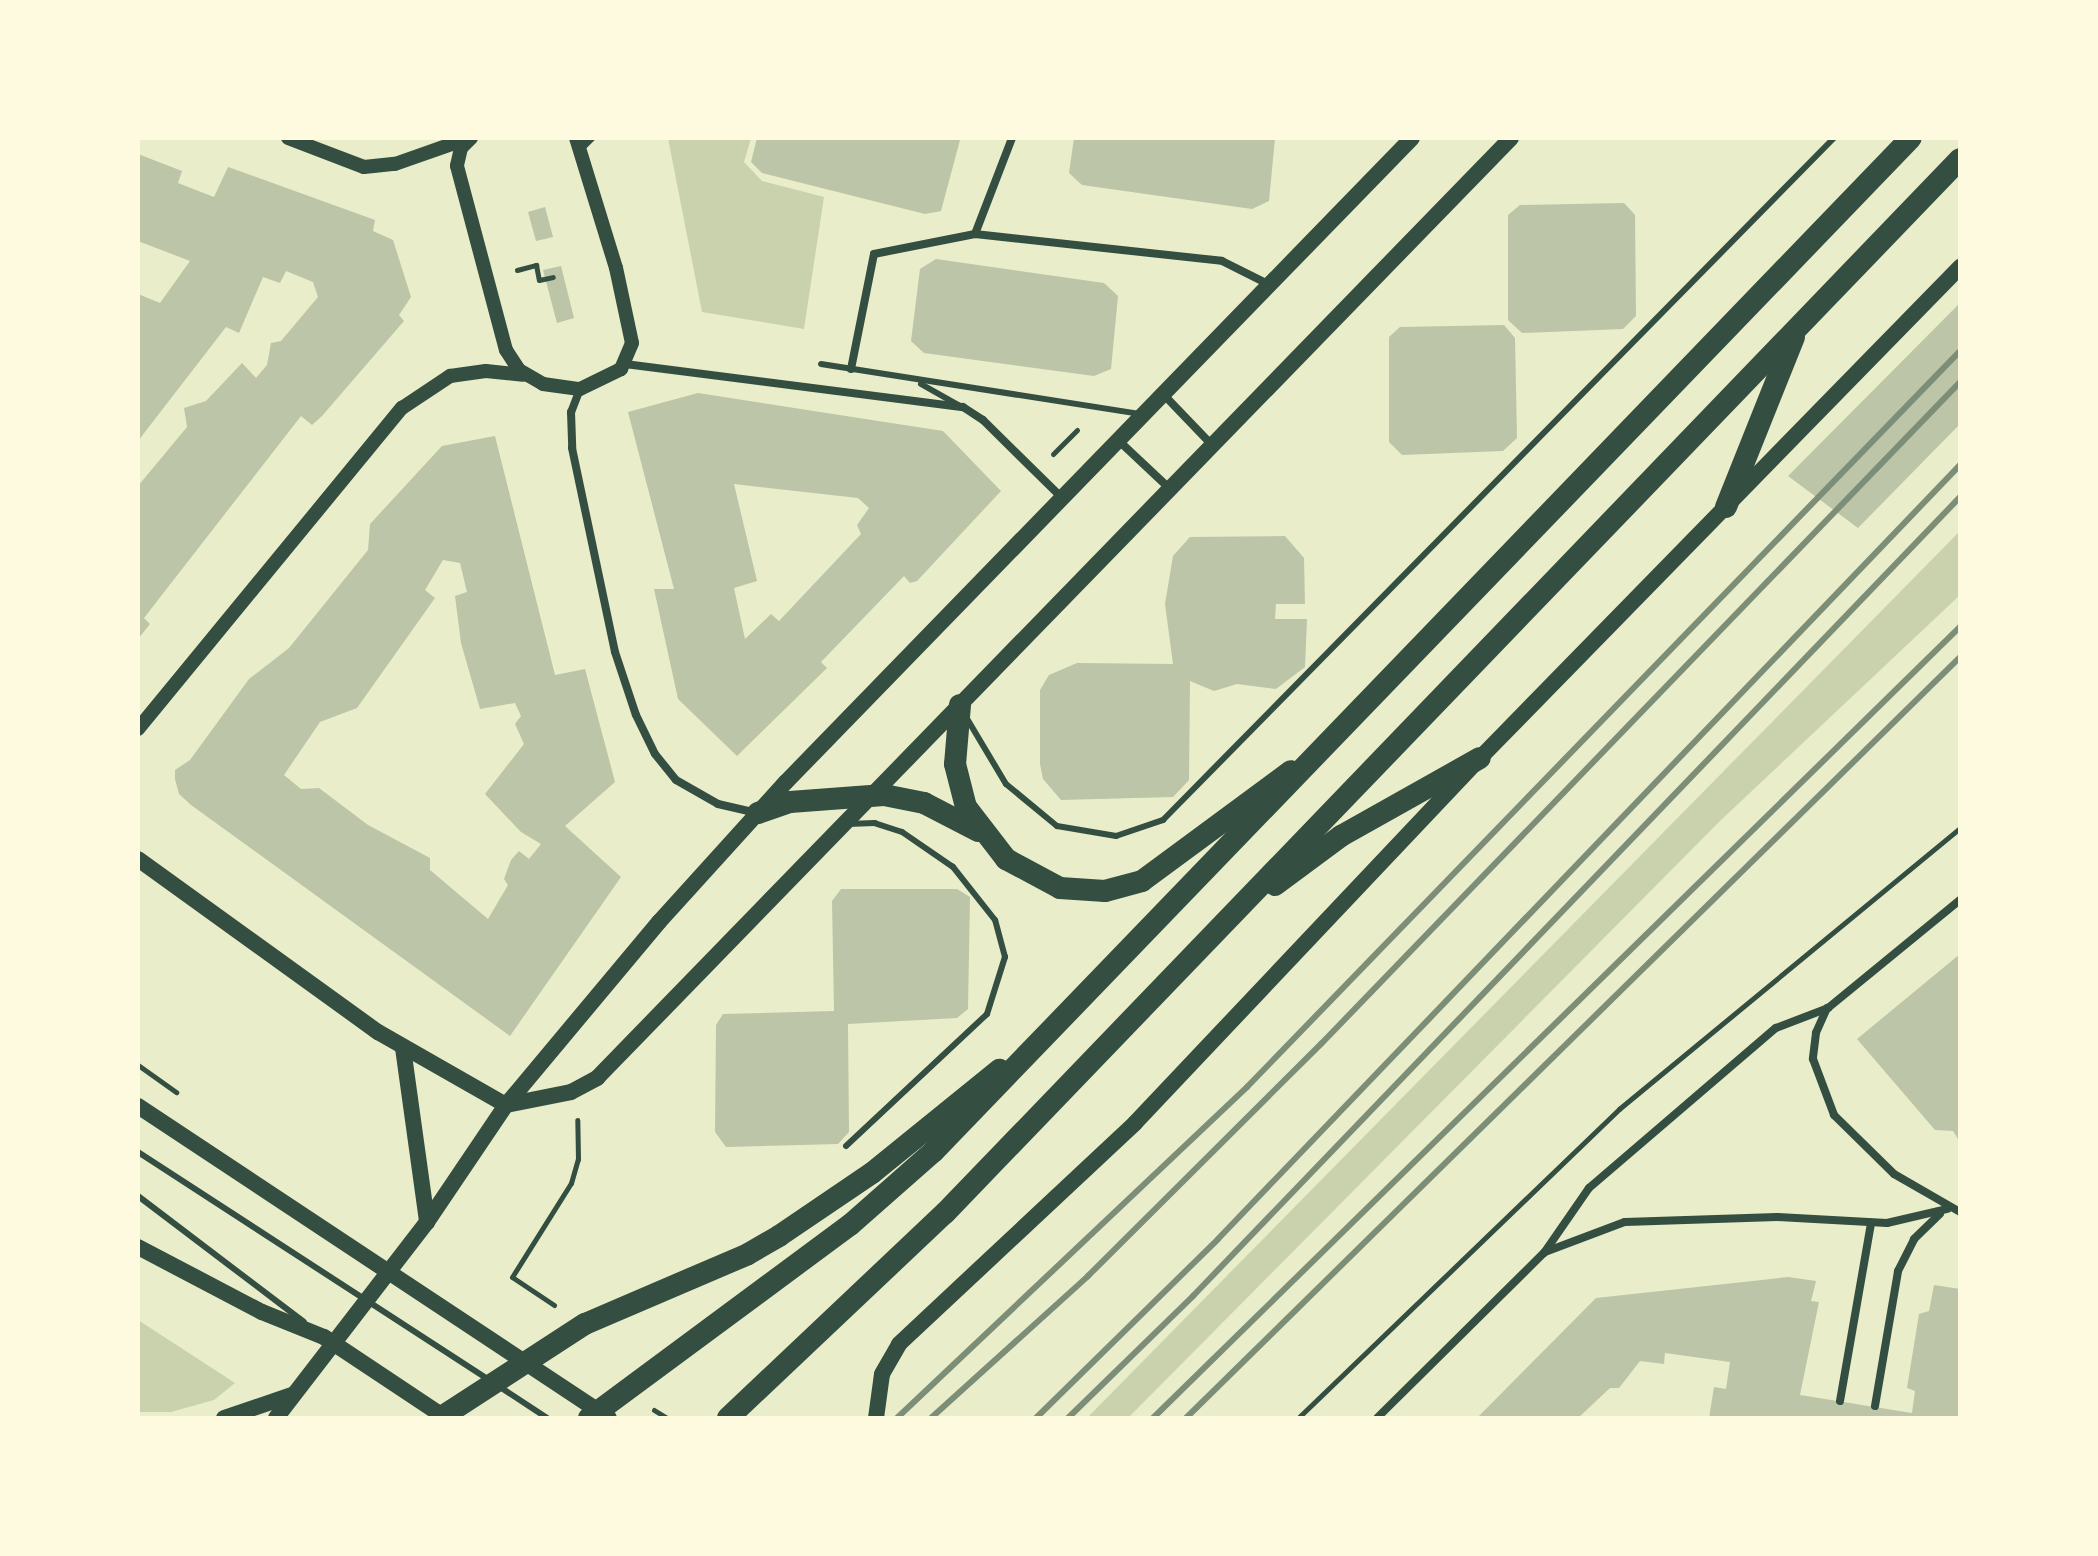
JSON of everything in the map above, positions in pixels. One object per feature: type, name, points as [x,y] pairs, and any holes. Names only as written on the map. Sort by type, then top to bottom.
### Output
[{"type":"highway","points":[[589,1418],[897,1186],[1049,1034],[1911,138]]},
{"type":"highway","points":[[734,1413],[945,1213],[1960,159]]},
{"type":"highway","points":[[1726,507],[1799,327]]},
{"type":"highway","points":[[960,705],[956,777],[979,832]]},
{"type":"highway","points":[[758,813],[790,802],[872,796],[924,803],[979,832],[1006,859],[1037,879],[1085,891],[1123,888],[1157,874],[1228,813],[1319,754]]},
{"type":"highway","points":[[1225,921],[1341,836],[1480,758]]},
{"type":"highway","points":[[443,1418],[585,1324],[748,1254],[779,1236],[872,1173],[937,1116],[1049,1034]]},
{"type":"main road","points":[[276,1418],[427,1222],[506,1105],[758,813],[1412,138]]},
{"type":"main road","points":[[138,859],[403,1048],[506,1105],[571,1092],[609,1066],[1511,138]]},
{"type":"main road","points":[[876,1418],[882,1374],[899,1344],[1135,1123],[1391,858],[1480,758],[1960,267]]},
{"type":"main road","points":[[403,1048],[427,1222]]},
{"type":"main road","points":[[138,1106],[609,1418]]},
{"type":"main road","points":[[138,1247],[251,1307],[324,1337],[443,1418]]},
{"type":"main road","points":[[224,1418],[294,1395]]},
{"type":"street","points":[[288,138],[364,167],[395,164],[471,138]]},
{"type":"street","points":[[471,138],[461,148],[460,181],[506,350],[527,376]]},
{"type":"street","points":[[975,234],[1012,138]]},
{"type":"street","points":[[583,141],[631,330],[625,364]]},
{"type":"street","points":[[851,369],[874,254],[975,234],[1222,261],[1270,285]]},
{"type":"street","points":[[138,729],[402,408],[450,376],[486,371],[527,376],[550,387],[580,389],[625,364],[963,407],[983,420],[1063,499]]},
{"type":"street","points":[[580,389],[571,412],[572,448],[615,652],[636,715],[655,754],[676,780],[718,804],[758,813]]},
{"type":"street","points":[[1164,395],[1212,445]]},
{"type":"street","points":[[1119,441],[1169,488]]},
{"type":"street","points":[[1377,1418],[1544,1253],[1589,1188],[1776,1028],[1828,1008],[1960,900]]},
{"type":"street","points":[[1828,1008],[1816,1033],[1813,1059],[1825,1101],[1874,1158],[1947,1209],[1960,1212]]},
{"type":"street","points":[[1544,1253],[1600,1228],[1648,1220],[1777,1217],[1904,1222],[1947,1209]]},
{"type":"street","points":[[1875,1406],[1898,1271],[1914,1239],[1947,1209]]},
{"type":"street","points":[[1840,1401],[1871,1223]]},
{"type":"lane","points":[[960,705],[1006,784],[1043,818],[1071,831],[1116,836],[1163,820],[1834,138]]},
{"type":"lane","points":[[821,364],[1145,414]]},
{"type":"lane","points":[[915,380],[963,407]]},
{"type":"lane","points":[[840,826],[888,826],[914,838],[953,867],[991,912],[1005,957],[987,1014],[846,1146]]},
{"type":"lane","points":[[138,1152],[547,1418]]},
{"type":"lane","points":[[138,1196],[324,1337]]},
{"type":"path","points":[[517,270],[536,265],[539,280],[553,277]]},
{"type":"path","points":[[1052,455],[1080,427]]},
{"type":"path","points":[[1298,1418],[1619,1109],[1960,828]]},
{"type":"path","points":[[571,1092],[579,1130],[575,1171],[512,1277],[585,1324]]},
{"type":"green space","points":[[668,138],[751,138],[744,162],[762,181],[824,197],[804,329],[702,312]]},
{"type":"green space","points":[[1960,531],[1960,595],[1720,821],[1128,1418],[1087,1418]]},
{"type":"green space","points":[[138,1320],[235,1383],[214,1400],[171,1412],[138,1412]]},
{"type":"building","points":[[757,138],[960,140],[941,211],[925,214],[762,173],[751,162]]},
{"type":"building","points":[[1074,138],[1275,138],[1269,201],[1252,209],[1082,185],[1069,173]]},
{"type":"building","points":[[138,154],[182,171],[178,183],[214,197],[228,167],[375,220],[373,231],[393,240],[411,297],[399,315],[404,321],[322,416],[312,425],[301,416],[144,618],[150,624],[138,639],[138,486],[187,427],[184,408],[206,401],[242,363],[256,378],[267,365],[271,343],[281,341],[318,297],[313,282],[286,271],[280,283],[263,277],[239,333],[226,327],[138,441],[138,294],[160,303],[190,261],[138,241]]},
{"type":"building","points":[[1624,203],[1635,215],[1636,316],[1623,329],[1522,333],[1508,320],[1508,215],[1520,205]]},
{"type":"building","points":[[545,207],[553,237],[536,241],[528,212]]},
{"type":"building","points":[[936,259],[1104,283],[1118,296],[1111,369],[1094,376],[924,353],[911,341],[920,269]]},
{"type":"building","points":[[561,266],[574,318],[557,323],[543,270]]},
{"type":"building","points":[[1960,303],[1960,424],[1858,528],[1788,476]]},
{"type":"building","points":[[1504,325],[1515,338],[1517,438],[1503,451],[1402,455],[1389,442],[1389,337],[1400,327]]},
{"type":"building","points":[[698,393],[943,431],[1001,491],[917,581],[910,583],[904,576],[821,662],[827,668],[737,756],[678,699],[654,589],[674,589],[628,412]],"holes":[[[734,484],[858,498],[869,508],[857,525],[861,534],[779,621],[771,614],[745,639],[734,588],[757,581]]]},
{"type":"building","points":[[495,436],[555,675],[585,669],[615,782],[565,826],[621,877],[510,1036],[191,805],[179,794],[175,779],[175,770],[190,760],[249,679],[289,648],[368,550],[370,524],[442,446]],"holes":[[[443,560],[460,563],[467,592],[455,596],[461,643],[480,709],[515,703],[521,716],[515,724],[524,744],[485,794],[521,832],[541,844],[529,859],[519,851],[511,860],[504,879],[508,885],[488,919],[430,870],[430,858],[368,825],[319,788],[301,789],[284,775],[320,722],[357,708],[435,598],[425,590]]]},
{"type":"building","points":[[1285,536],[1304,558],[1305,604],[1276,604],[1275,619],[1307,619],[1305,667],[1276,689],[1237,684],[1214,691],[1190,681],[1189,780],[1173,797],[1061,800],[1043,779],[1040,764],[1040,690],[1049,675],[1077,663],[1173,664],[1165,604],[1173,556],[1190,537]]},
{"type":"building","points":[[841,889],[957,889],[970,897],[968,1009],[957,1018],[848,1024],[849,1132],[838,1144],[726,1147],[715,1132],[716,1025],[723,1014],[834,1011],[832,901]]},
{"type":"building","points":[[1960,954],[1960,1142],[1953,1131],[1935,1130],[1857,1039]]},
{"type":"building","points":[[1788,1277],[1816,1281],[1811,1301],[1819,1302],[1800,1395],[1912,1413],[1915,1391],[1907,1388],[1919,1314],[1929,1311],[1934,1285],[1960,1289],[1960,1418],[1709,1418],[1714,1387],[1726,1389],[1730,1362],[1665,1353],[1664,1364],[1640,1361],[1619,1388],[1610,1388],[1578,1418],[1477,1418],[1596,1298]]},
{"type":"railway","points":[[897,1418],[1247,1087],[1960,351]]},
{"type":"railway","points":[[931,1418],[1088,1276],[1321,1044],[1960,382]]},
{"type":"railway","points":[[1036,1418],[1218,1239],[1960,465]]},
{"type":"railway","points":[[1068,1418],[1193,1296],[1960,497]]},
{"type":"railway","points":[[1153,1418],[1960,627]]},
{"type":"railway","points":[[1186,1418],[1960,657]]}]
